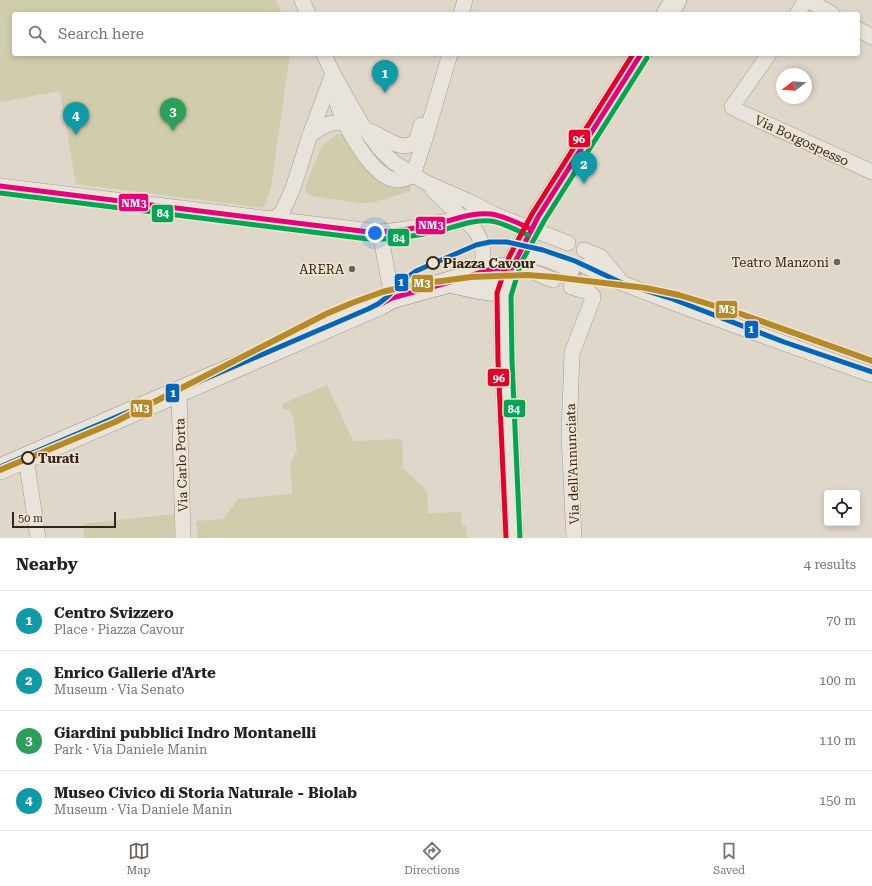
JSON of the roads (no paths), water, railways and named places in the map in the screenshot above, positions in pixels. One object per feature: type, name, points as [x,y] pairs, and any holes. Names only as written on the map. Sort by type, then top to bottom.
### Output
[{"type":"street","points":[[302,0],[307,12]]},
{"type":"street","points":[[454,12],[457,0]]},
{"type":"street","points":[[462,12],[466,0]]},
{"type":"street","points":[[668,12],[676,0]]},
{"type":"street","points":[[798,12],[807,0],[828,12]]},
{"type":"street","points":[[860,30],[872,37]]},
{"type":"street","points":[[325,56],[333,74],[365,130],[386,156],[419,178],[495,215],[536,230],[577,257],[622,283],[872,375]]},
{"type":"street","points":[[419,178],[420,141],[441,56]]},
{"type":"street","points":[[420,141],[449,56]]},
{"type":"street","points":[[513,538],[505,361],[504,292],[509,266],[536,230],[640,56]]},
{"type":"street","name":"Via Borgospesso","points":[[768,56],[732,107],[872,172]]},
{"type":"street","points":[[333,74],[335,96],[346,124],[359,148],[371,163],[394,180],[419,178],[478,234],[483,257],[481,265],[450,282]]},
{"type":"street","points":[[274,220],[285,206],[333,74]]},
{"type":"street","points":[[310,135],[323,126],[337,123],[356,126],[402,146],[420,141]]},
{"type":"street","points":[[0,186],[380,232],[426,226],[478,214],[495,215]]},
{"type":"street","points":[[380,232],[392,298]]},
{"type":"street","points":[[0,469],[379,306],[392,298],[478,273],[509,266],[525,257],[601,257],[622,283]]},
{"type":"street","name":"Via dell'Annunciata","points":[[509,266],[528,270],[589,292],[593,296],[572,353],[569,436],[574,538]]},
{"type":"street","points":[[450,282],[504,292]]},
{"type":"street","points":[[849,367],[872,364]]},
{"type":"street","name":"Via Carlo Porta","points":[[179,392],[184,538]]},
{"type":"street","points":[[26,458],[38,538]]},
{"type":"tunnel","points":[[572,270],[582,274]]},
{"type":"place","name":"Centro Svizzero","points":[[385,93]]},
{"type":"place","name":"Giardini pubblici Indro Montanelli","points":[[173,131]]},
{"type":"place","name":"Museo Civico di Storia Naturale - Biolab","points":[[76,135]]},
{"type":"place","name":"Enrico Gallerie d'Arte","points":[[584,184]]},
{"type":"place","name":"Teatro Manzoni","points":[[837,262]]},
{"type":"place","name":"Piazza Cavour","points":[[433,263]]},
{"type":"place","name":"ARERA","points":[[352,269]]},
{"type":"place","name":"Turati","points":[[28,458]]}]
